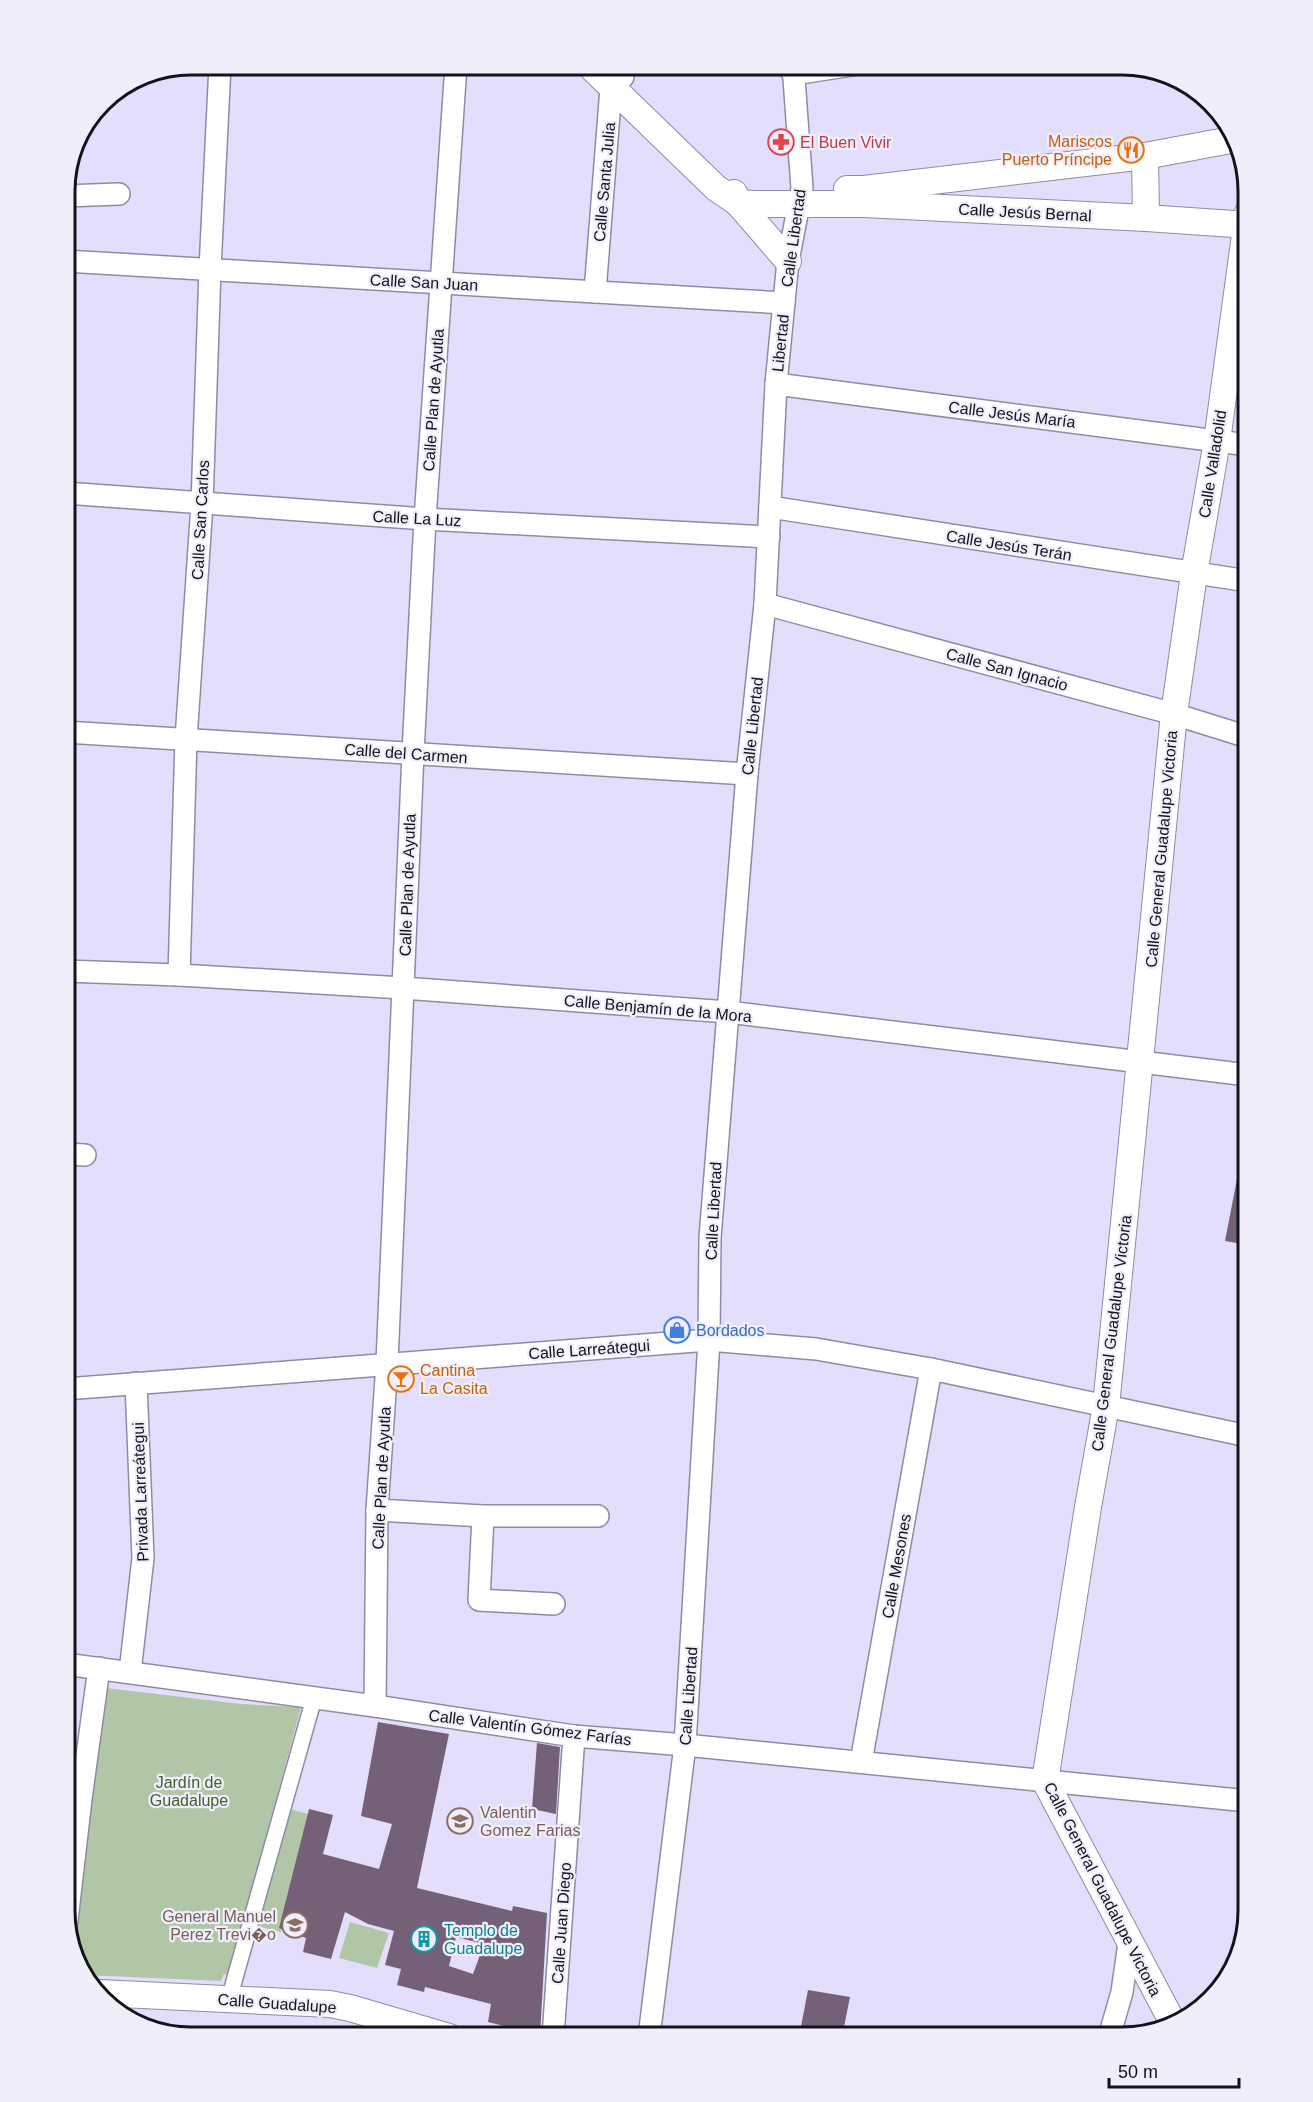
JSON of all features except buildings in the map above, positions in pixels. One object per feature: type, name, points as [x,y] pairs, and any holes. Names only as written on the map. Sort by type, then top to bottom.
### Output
[{"type":"street","name":"Calle San Carlos","points":[[179,975],[186,739],[202,504],[219,75]]},
{"type":"street","name":"Calle Plan de Ayutla","points":[[375,1706],[377,1510],[387,1364],[412,753],[440,283],[455,75]]},
{"type":"street","name":"Calle Libertad","points":[[784,303],[788,261],[801,196],[792,75]]},
{"type":"street","points":[[615,76],[717,188],[734,194],[801,196],[1145,156],[1226,141]]},
{"type":"street","name":"Calle Santa Julia","points":[[595,292],[615,76]]},
{"type":"street","points":[[1145,156],[1146,218]]},
{"type":"street","points":[[75,196],[119,194]]},
{"type":"street","points":[[734,194],[788,261]]},
{"type":"street","name":"Calle Jesús Bernal","points":[[801,196],[876,205],[1238,221]]},
{"type":"street","name":"Calle San Juan","points":[[75,262],[784,303]]},
{"type":"street","name":"Calle Valladolid","points":[[1174,714],[1238,292]]},
{"type":"street","name":"Libertad","points":[[776,384],[784,303]]},
{"type":"street","name":"Calle Libertad","points":[[650,2027],[685,1745],[709,1340],[710,1238],[747,774],[765,604],[776,384]]},
{"type":"street","name":"Calle Jesús María","points":[[776,384],[1238,444]]},
{"type":"street","name":"Calle La Luz","points":[[75,494],[425,519],[769,537]]},
{"type":"street","name":"Calle Jesús Terán","points":[[770,507],[1238,581]]},
{"type":"street","name":"Calle San Ignacio","points":[[765,604],[1174,714],[1238,734]]},
{"type":"street","name":"Calle General Guadalupe Victoria","points":[[1169,2017],[1045,1781],[1106,1406],[1174,714]]},
{"type":"street","name":"Calle del Carmen","points":[[75,733],[747,774]]},
{"type":"street","name":"Calle Benjamín de la Mora","points":[[75,971],[404,988],[728,1012],[1238,1074]]},
{"type":"street","name":"Calle Larreátegui","points":[[75,1388],[709,1340],[816,1349],[931,1369],[1238,1434]]},
{"type":"street","name":"Calle Mesones","points":[[861,1762],[931,1369]]},
{"type":"street","name":"Privada Larreátegui","points":[[130,1672],[143,1558],[136,1383]]},
{"type":"street","points":[[377,1510],[483,1516],[598,1516]]},
{"type":"street","points":[[483,1516],[479,1600],[554,1604]]},
{"type":"street","name":"Calle Valentín Gómez Farías","points":[[75,1665],[574,1736],[1238,1800]]},
{"type":"street","points":[[75,1790],[99,1668]]},
{"type":"street","points":[[229,1999],[314,1698]]},
{"type":"street","name":"Calle Juan Diego","points":[[554,2027],[574,1736]]},
{"type":"street","points":[[1112,2027],[1122,1992],[1130,1943]]},
{"type":"street","name":"Calle Guadalupe","points":[[110,1993],[330,2004],[350,2008],[392,2027]]},
{"type":"green space","name":"Jardín de Guadalupe","points":[[106,1688],[241,1704],[301,1707],[229,1975],[224,1974],[221,1981],[95,1975],[81,1948],[75,1920]]},
{"type":"green space","points":[[286,1808],[308,1814],[281,1932],[257,1926]]},
{"type":"green space","points":[[350,1922],[389,1933],[377,1968],[339,1958]]},
{"type":"place","name":"El Buen Vivir","points":[[781,142]]},
{"type":"place","name":"Mariscos Puerto Príncipe","points":[[1131,150]]},
{"type":"place","name":"Bordados","points":[[677,1330]]},
{"type":"place","name":"Cantina La Casita","points":[[401,1379]]},
{"type":"place","name":"Valentin Gomez Farias","points":[[460,1821]]},
{"type":"place","name":"General Manuel Perez Trevi�o","points":[[295,1925]]},
{"type":"place","name":"Templo de Guadalupe","points":[[424,1939]]}]
